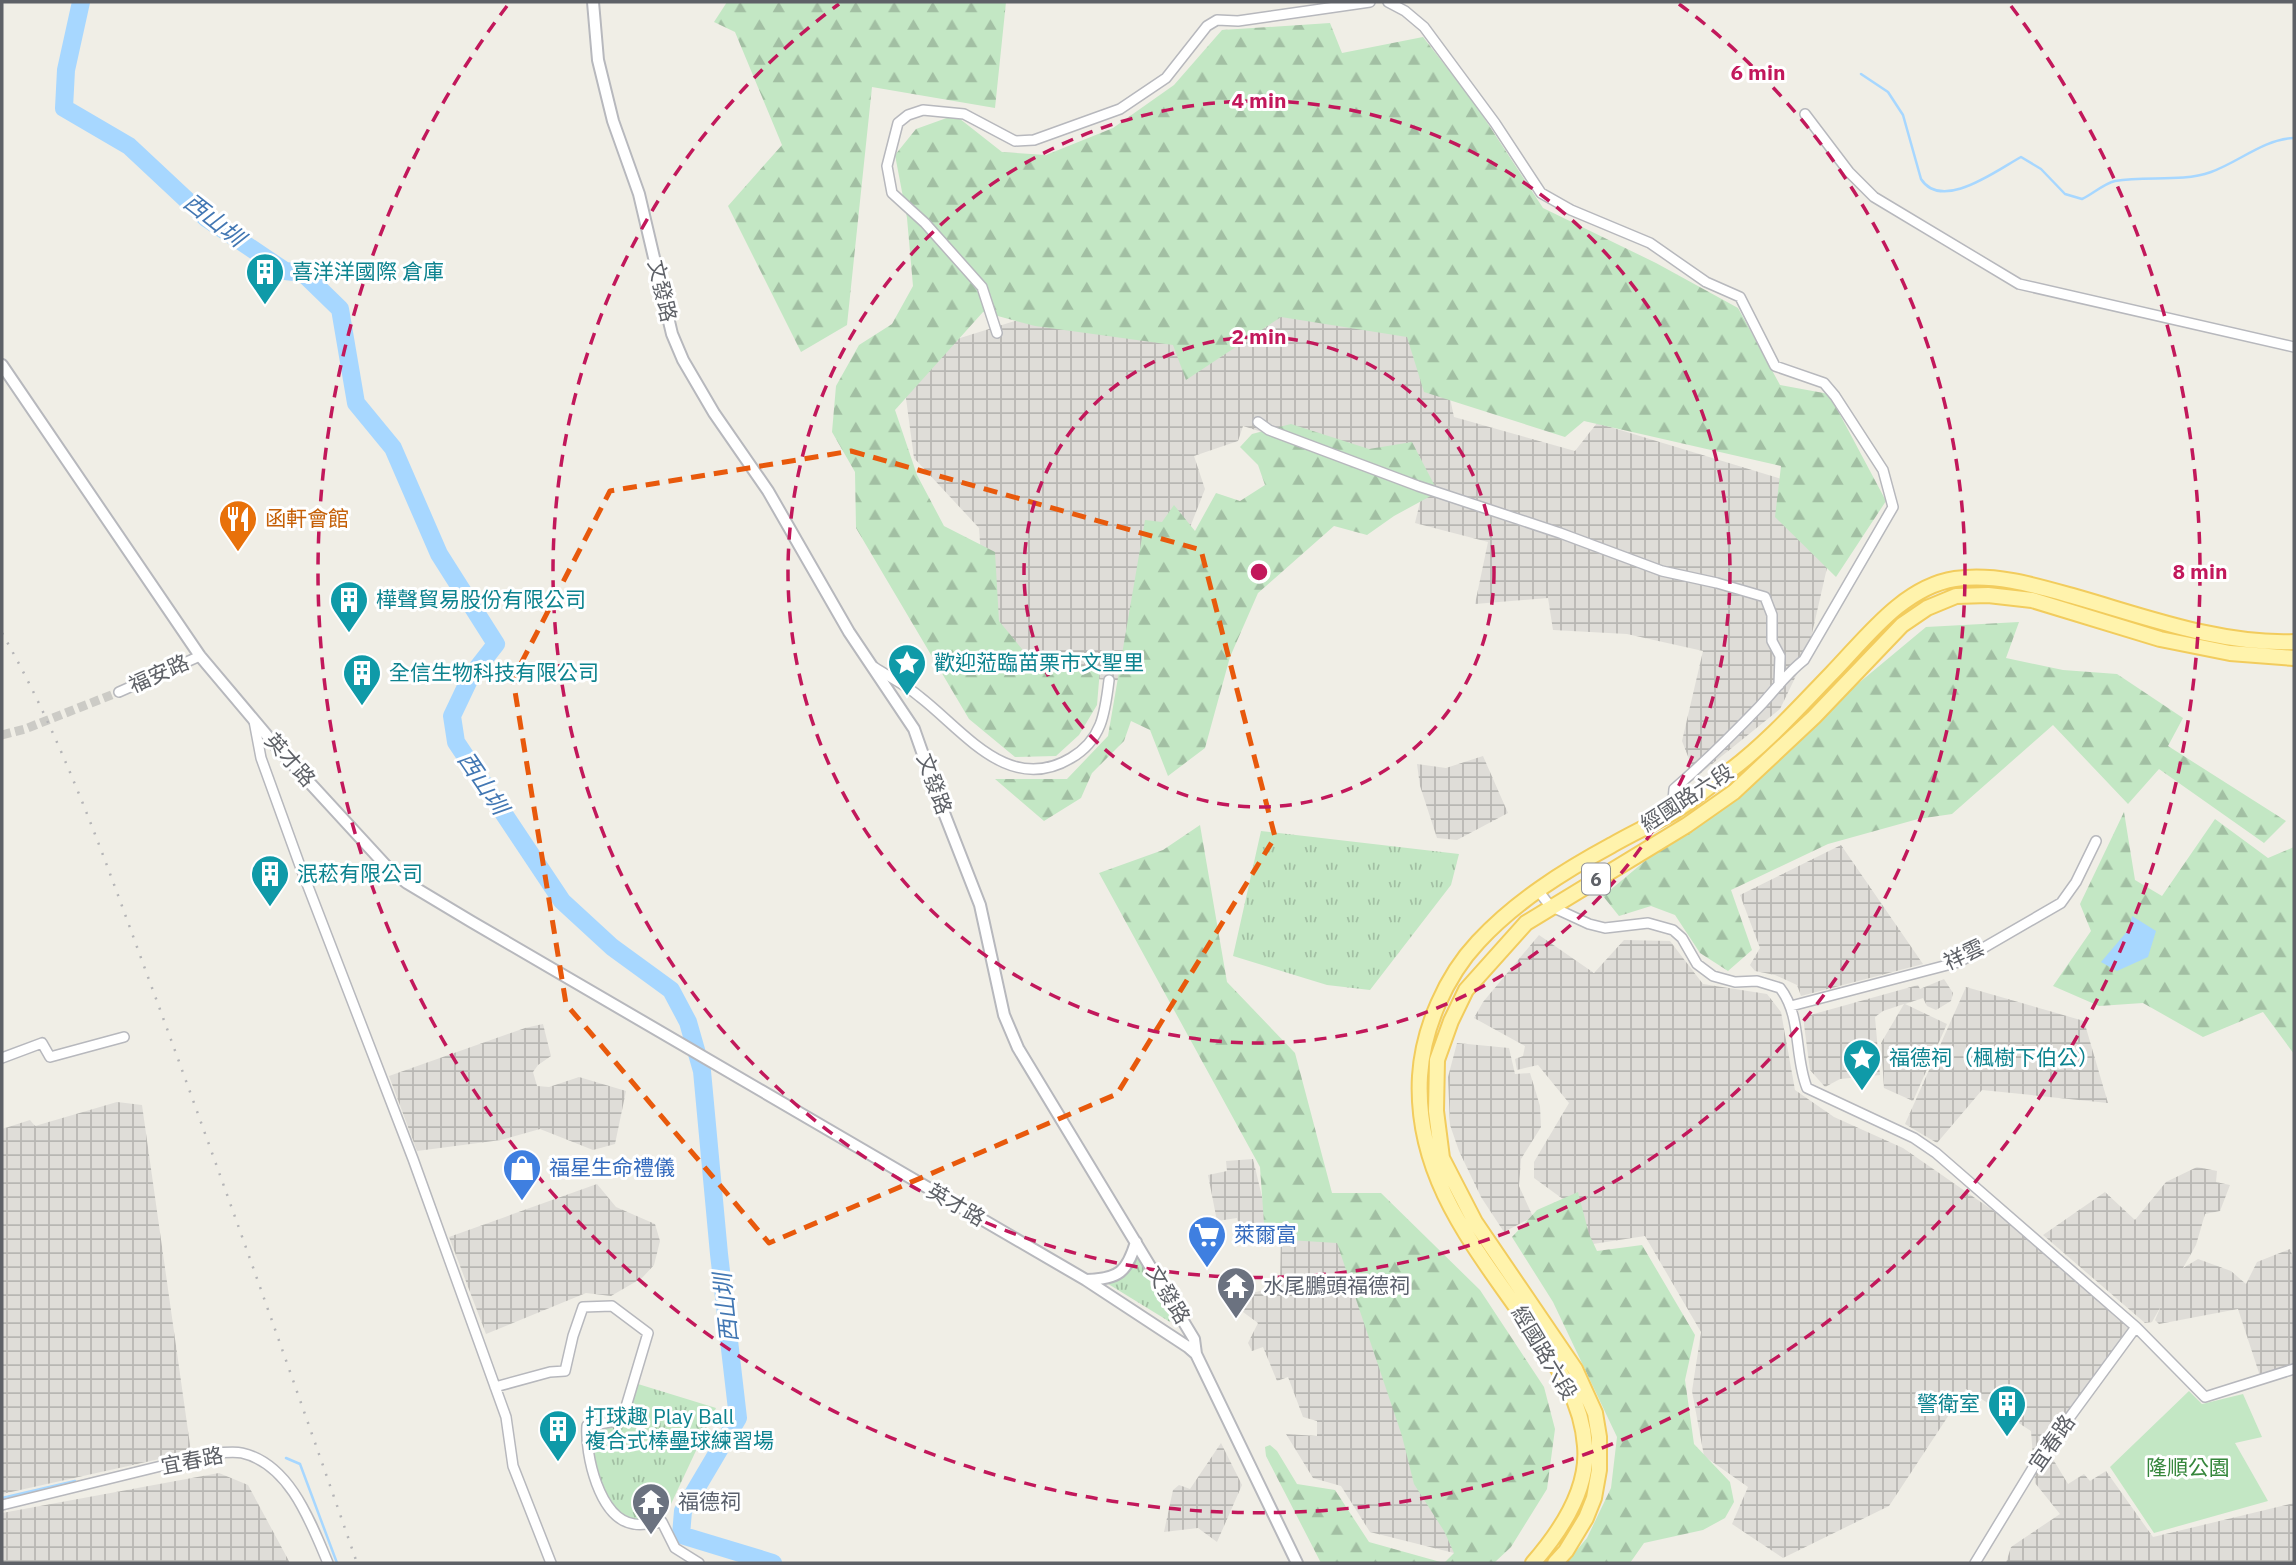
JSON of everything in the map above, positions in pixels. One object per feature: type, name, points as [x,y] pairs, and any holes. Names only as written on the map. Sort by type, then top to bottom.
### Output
[{"type":"main road","name":"經國路六段","points":[[1533,1563],[1555,1537],[1578,1492],[1586,1448],[1575,1398],[1556,1364],[1449,1209],[1429,1154],[1419,1098],[1421,1054],[1427,1031],[1459,967],[1477,943],[1537,890],[1611,845],[1672,813],[1735,768],[1903,602],[1927,587],[1953,579],[1990,578],[2032,585],[2184,628],[2243,639],[2294,642]]},
{"type":"main road","name":"經國路六段","points":[[1555,1563],[1570,1545],[1594,1498],[1599,1470],[1599,1437],[1595,1413],[1575,1368],[1482,1233],[1455,1186],[1443,1158],[1436,1111],[1437,1060],[1466,990],[1525,923],[1681,828],[1734,792],[1814,717],[1902,625],[1927,608],[1956,596],[1988,595],[2032,600],[2160,639],[2240,654],[2294,658]]},
{"type":"main road","points":[[2240,654],[2243,639]]},
{"type":"main road","points":[[1672,813],[1681,828]]},
{"type":"main road","points":[[1555,1537],[1570,1545]]},
{"type":"street","name":"文發路","points":[[593,2],[598,60],[613,121],[639,194],[672,334],[682,360],[692,380],[768,491],[808,563],[870,664],[914,729],[979,905],[1004,1015],[1018,1048],[1194,1339],[1196,1354],[1297,1563]]},
{"type":"street","points":[[996,333],[982,288],[925,223],[892,193],[887,166],[898,123],[908,115],[923,110],[964,114],[1015,141],[1034,140],[1119,109],[1166,78],[1207,26],[1217,20],[1238,21],[1370,2]]},
{"type":"street","points":[[1388,2],[1405,11],[1424,27],[1495,123],[1541,193],[1571,210],[1650,243],[1706,282],[1740,297],[1774,366],[1824,383],[1883,470],[1893,507],[1804,660],[1789,671],[1779,686],[1716,753],[1674,789],[1672,813]]},
{"type":"street","points":[[1805,114],[1849,172],[1874,197],[2019,284],[2294,347]]},
{"type":"street","name":"英才路","points":[[2,365],[200,656],[389,869],[407,883],[712,1063],[1086,1280],[1196,1354]]},
{"type":"street","points":[[1258,422],[1269,430],[1418,486],[1560,533],[1662,571],[1765,597],[1772,615],[1772,641],[1780,656],[1779,686]]},
{"type":"street","name":"福安路","points":[[119,692],[200,656]]},
{"type":"street","points":[[870,664],[918,695],[999,762],[1026,771],[1054,768],[1083,751],[1097,735],[1105,716],[1109,680]]},
{"type":"street","points":[[254,719],[261,758],[413,1159],[506,1417],[513,1466],[551,1563]]},
{"type":"street","name":"祥雲","points":[[1791,1006],[1959,962],[2061,903],[2076,882],[2096,841]]},
{"type":"street","points":[[1537,890],[1550,906],[1589,924],[1605,928],[1648,923],[1661,925],[1682,938],[1697,964],[1713,976],[1735,982],[1757,981],[1780,988],[1791,1006],[1802,1076],[1807,1088],[1914,1138],[1936,1153],[2136,1327],[2205,1397],[2294,1369]]},
{"type":"street","points":[[2,1058],[42,1043],[50,1057],[124,1037]]},
{"type":"street","points":[[1086,1280],[1117,1275],[1125,1269],[1136,1241]]},
{"type":"street","points":[[495,1387],[550,1372],[565,1371],[583,1307],[612,1306],[648,1332],[622,1420],[587,1426],[586,1443],[600,1492],[610,1509],[620,1519],[633,1524],[662,1522],[675,1548],[699,1563]]},
{"type":"street","name":"宜春路","points":[[1975,1563],[2035,1466],[2136,1327]]},
{"type":"street","name":"宜春路","points":[[2,1505],[214,1453],[242,1453],[266,1464],[282,1478],[309,1518],[328,1563]]},
{"type":"highlighted area","points":[[851,451],[1201,550],[1275,837],[1117,1094],[769,1243],[566,1004],[513,679],[610,491]]},
{"type":"shaded area","points":[[1284,301],[1435,327],[1454,417],[1575,451],[1597,423],[1798,484],[1829,559],[1808,651],[1780,709],[1696,777],[1682,741],[1703,651],[1627,634],[1553,630],[1548,598],[1475,604],[1488,542],[1415,523],[1427,473],[1337,456],[1243,426],[1238,441],[1194,456],[1205,489],[1130,681],[1024,675],[985,616],[979,528],[914,458],[905,391],[944,343],[1021,319]]},
{"type":"shaded area","points":[[1483,756],[1508,813],[1457,840],[1437,838],[1420,786],[1417,764],[1446,768]]},
{"type":"shaded area","points":[[1841,845],[1923,964],[1801,996],[1797,985],[1775,975],[1755,971],[1750,965],[1760,948],[1740,895]]},
{"type":"shaded area","points":[[1539,935],[1594,973],[1624,940],[1670,941],[1703,984],[1767,994],[1781,1012],[1795,1090],[1834,1117],[1903,1148],[2024,1232],[2129,1328],[2045,1446],[2068,1484],[2084,1474],[2090,1481],[2106,1471],[2153,1537],[2294,1503],[2294,1563],[2006,1563],[2011,1547],[2060,1514],[2035,1483],[2031,1431],[1966,1389],[1889,1506],[1783,1558],[1732,1524],[1748,1487],[1704,1456],[1692,1391],[1701,1332],[1645,1236],[1580,1246],[1567,1202],[1534,1178],[1534,1162],[1569,1103],[1538,1065],[1517,1070],[1515,1059],[1523,1056],[1525,1046],[1474,1018],[1483,1002]]},
{"type":"shaded area","points":[[1944,979],[1953,993],[1951,1001],[1936,1010],[1927,1006],[1923,998],[1905,1004],[1947,1024],[1913,1101],[1884,1088],[1881,1043],[1904,1004],[1883,1011],[1875,1017],[1880,1075],[1840,1079],[1825,1087],[1810,1070],[1803,1017],[1918,985],[1920,989]]},
{"type":"shaded area","points":[[1966,987],[2084,1021],[2108,1103],[1982,1090],[1937,1143],[1905,1124]]},
{"type":"shaded area","points":[[543,1024],[551,1056],[533,1072],[537,1086],[549,1087],[579,1077],[626,1091],[615,1144],[593,1150],[540,1129],[501,1140],[417,1151],[389,1076]]},
{"type":"shaded area","points":[[1457,1043],[1509,1048],[1515,1074],[1530,1073],[1540,1106],[1541,1127],[1521,1159],[1519,1186],[1533,1217],[1504,1232],[1481,1197],[1450,1125],[1448,1077]]},
{"type":"shaded area","points":[[117,1102],[142,1105],[191,1452],[2,1494],[2,1129],[30,1120],[35,1126]]},
{"type":"shaded area","points":[[1253,1159],[1268,1222],[1239,1228],[1237,1218],[1217,1221],[1208,1175],[1227,1171],[1226,1161]]},
{"type":"shaded area","points":[[2197,1167],[2217,1171],[2216,1182],[2230,1185],[2220,1211],[2205,1214],[2196,1245],[2183,1268],[2198,1259],[2231,1271],[2246,1284],[2257,1262],[2290,1249],[2294,1260],[2294,1365],[2260,1376],[2238,1309],[2159,1324],[2155,1320],[2161,1306],[2152,1322],[2145,1323],[2043,1235],[2105,1192],[2135,1220],[2166,1182]]},
{"type":"shaded area","points":[[597,1184],[616,1207],[655,1224],[660,1241],[654,1265],[642,1278],[611,1296],[586,1293],[486,1334],[449,1237]]},
{"type":"shaded area","points":[[1281,1230],[1339,1238],[1458,1554],[1370,1532],[1341,1486],[1313,1478],[1286,1434],[1317,1436],[1317,1421],[1303,1417],[1288,1377],[1277,1381],[1263,1347],[1252,1351],[1248,1343],[1258,1323],[1243,1312],[1252,1293],[1280,1286]]},
{"type":"shaded area","points":[[1221,1443],[1242,1485],[1217,1542],[1198,1528],[1164,1532],[1173,1490],[1179,1485],[1190,1489]]},
{"type":"shaded area","points":[[219,1473],[248,1485],[290,1563],[2,1563],[2,1513]]},
{"type":"green space","points":[[727,2],[1006,2],[995,108],[872,87],[847,325],[801,352],[728,206],[782,145],[735,32],[714,22]]},
{"type":"green space","points":[[1330,23],[1342,53],[1423,37],[1473,101],[1543,208],[1656,263],[1738,308],[1780,385],[1829,394],[1886,501],[1836,577],[1775,517],[1781,466],[1584,421],[1565,437],[1424,392],[1407,337],[1281,317],[1186,380],[1173,345],[1035,326],[983,312],[895,410],[917,475],[944,526],[995,552],[999,621],[1036,666],[1085,666],[1100,669],[1097,705],[1079,735],[1056,756],[1015,757],[969,719],[856,528],[855,472],[832,432],[836,386],[859,345],[892,324],[913,286],[907,218],[895,155],[916,129],[955,115],[1002,152],[1046,155],[1113,128],[1174,85],[1222,30]]},
{"type":"green space","points":[[1291,424],[1369,449],[1412,442],[1438,492],[1394,516],[1367,535],[1334,526],[1258,593],[1230,657],[1205,748],[1168,776],[1150,730],[1131,721],[1124,741],[1092,773],[1081,798],[1044,821],[995,779],[1067,779],[1108,736],[1145,520],[1162,522],[1174,505],[1195,531],[1216,493],[1240,501],[1265,485],[1258,465],[1240,447],[1252,434]]},
{"type":"green space","points":[[2019,622],[2006,658],[2063,670],[2117,674],[2183,718],[2168,746],[2286,821],[2264,843],[2159,769],[2128,804],[2053,725],[1952,814],[1918,819],[1828,844],[1731,890],[1752,950],[1728,971],[1700,953],[1675,915],[1651,906],[1619,916],[1603,896],[1926,627]]},
{"type":"green space","points":[[2124,812],[2135,880],[2162,896],[2215,819],[2268,858],[2294,847],[2294,1054],[2263,1012],[2203,1037],[2143,1003],[2099,1006],[2053,986],[2091,931],[2080,904]]},
{"type":"green space","points":[[1200,825],[1227,982],[1295,1053],[1332,1193],[1381,1193],[1480,1290],[1544,1387],[1555,1429],[1547,1489],[1511,1547],[1494,1563],[1444,1563],[1454,1553],[1444,1531],[1414,1484],[1402,1436],[1337,1243],[1288,1240],[1264,1223],[1260,1167],[1099,873],[1163,850]]},
{"type":"green space","points":[[1261,831],[1459,854],[1451,885],[1370,990],[1327,985],[1233,956]]},
{"type":"green space","points":[[1578,1192],[1589,1234],[1597,1251],[1642,1245],[1695,1335],[1685,1380],[1694,1444],[1730,1482],[1734,1502],[1725,1518],[1703,1530],[1644,1543],[1630,1563],[1566,1563],[1587,1538],[1611,1488],[1617,1437],[1553,1302],[1512,1237],[1537,1210]]},
{"type":"green space","points":[[1135,1255],[1139,1256],[1174,1317],[1170,1322],[1105,1282],[1124,1274]]},
{"type":"green space","points":[[638,1384],[716,1408],[671,1504],[658,1501],[654,1518],[640,1520],[627,1517],[608,1500],[597,1475],[592,1443],[598,1405],[628,1412]]},
{"type":"green space","name":"隆順公園","points":[[2189,1391],[2202,1404],[2243,1394],[2262,1437],[2235,1443],[2268,1501],[2154,1533],[2110,1467]]},
{"type":"green space","points":[[1270,1445],[1277,1451],[1297,1484],[1335,1490],[1369,1542],[1444,1563],[1321,1563],[1266,1456],[1265,1447]]},
{"type":"water","points":[[2132,916],[2156,931],[2148,957],[2117,971],[2101,962],[2130,928]]},
{"type":"waterway","name":"西山圳","points":[[81,2],[66,70],[64,108],[129,146],[206,218],[285,271],[303,273],[340,309],[356,403],[393,448],[439,554],[496,644],[471,676],[452,716],[456,742],[562,901],[612,947],[671,990],[688,1022],[702,1071],[738,1418],[683,1511],[681,1535],[773,1563]]},
{"type":"waterway","points":[[1861,74],[1888,92],[1903,115],[1921,179],[1930,188],[1942,191],[1970,185],[2021,157],[2041,169],[2065,194],[2082,199],[2115,181],[2187,177],[2211,172],[2272,142],[2294,138]]},
{"type":"waterway","points":[[286,1458],[300,1464],[337,1563]]},
{"type":"waterway","points":[[2,1498],[75,1481]]},
{"type":"tunnel","points":[[2,735],[25,729],[119,692]]},
{"type":"railway","points":[[2,633],[48,723],[106,862],[234,1213],[357,1563]]},
{"type":"place","name":"喜洋洋國際 倉庫","points":[[265,306]]},
{"type":"place","name":"函軒會館","points":[[238,553]]},
{"type":"place","name":"樺聲貿易股份有限公司","points":[[349,634]]},
{"type":"place","name":"歡迎蒞臨苗栗市文聖里","points":[[907,697]]},
{"type":"place","name":"全信生物科技有限公司","points":[[362,707]]},
{"type":"place","name":"泯菘有限公司","points":[[270,908]]},
{"type":"place","name":"福德祠（楓樹下伯公）","points":[[1862,1092]]},
{"type":"place","name":"福星生命禮儀","points":[[522,1202]]},
{"type":"place","name":"萊爾富","points":[[1207,1269]]},
{"type":"place","name":"水尾鵬頭福德祠","points":[[1236,1320]]},
{"type":"place","name":"警衛室","points":[[2007,1438]]},
{"type":"place","name":"打球趣 Play Ball 複合式棒壘球練習場","points":[[558,1463]]},
{"type":"place","name":"福德祠","points":[[651,1536]]}]
